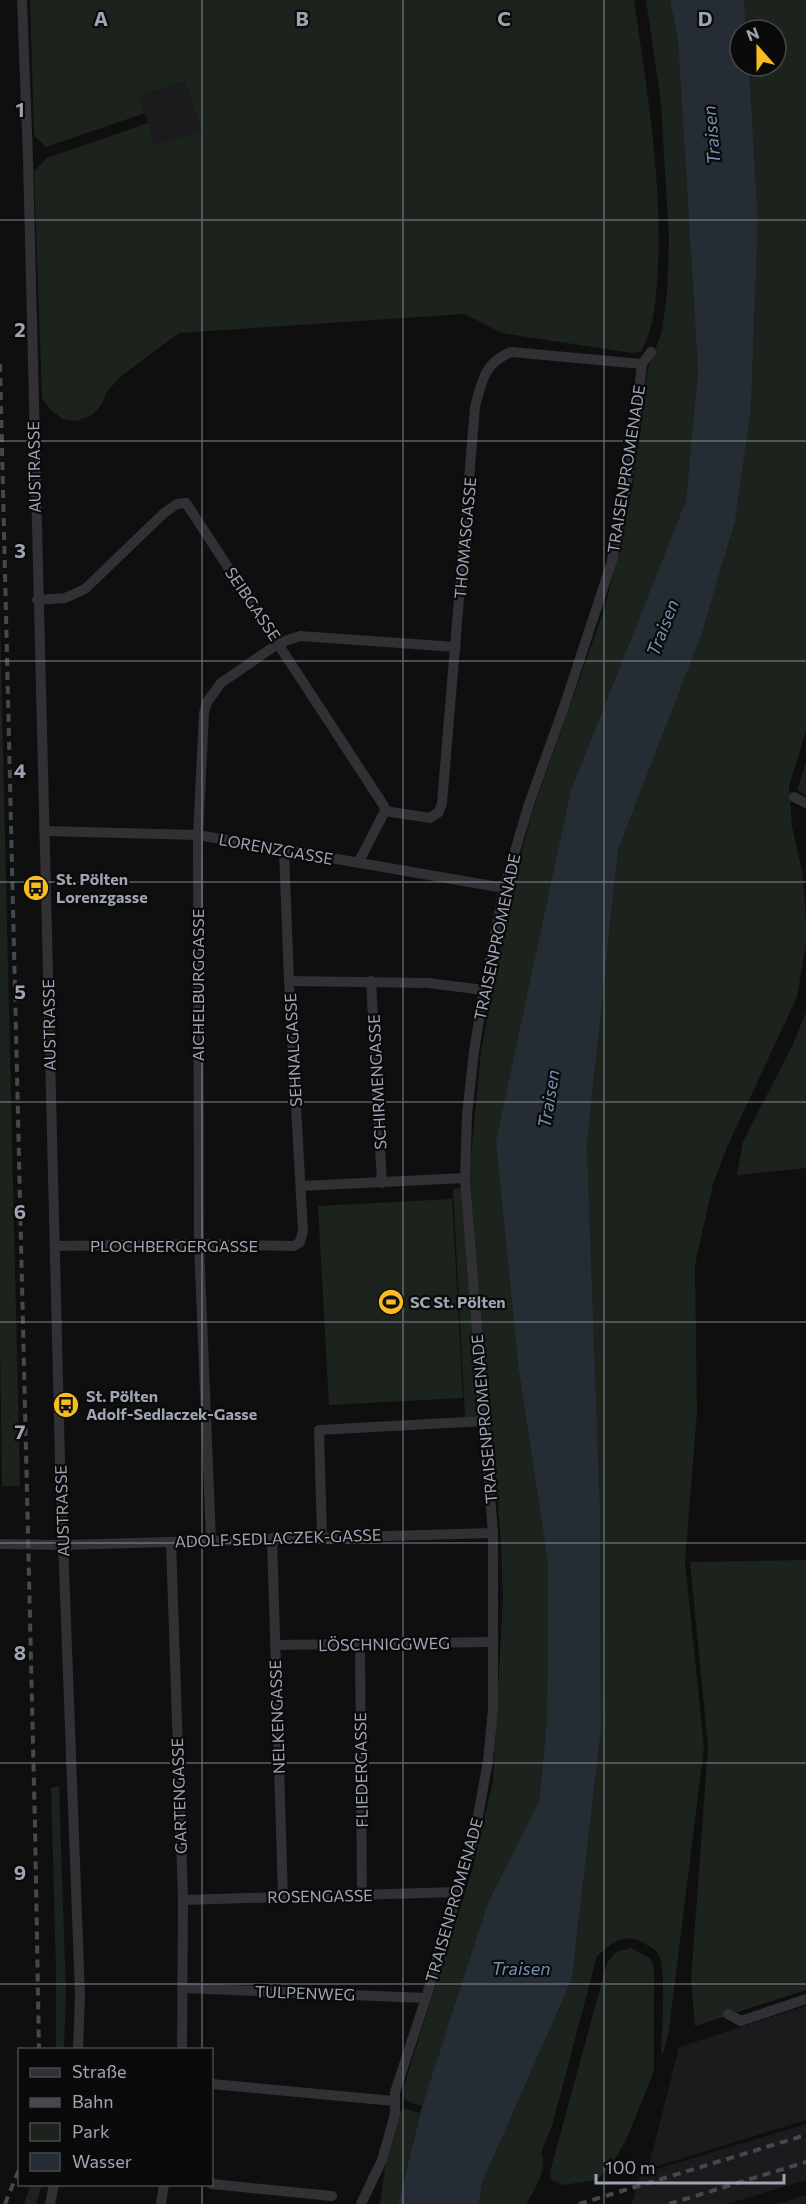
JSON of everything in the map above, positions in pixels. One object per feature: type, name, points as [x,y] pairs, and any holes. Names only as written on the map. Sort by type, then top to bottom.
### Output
[{"type":"street","name":"AUSTRASSE","points":[[22,0],[63,1545],[80,1995],[78,2048]]},
{"type":"street","name":"THOMASGASSE","points":[[385,812],[430,818],[440,810],[456,647],[475,407],[486,372],[492,363],[511,352],[642,364]]},
{"type":"street","name":"TRAISENPROMENADE","points":[[361,2204],[382,2160],[395,2114],[395,2092],[474,1838],[488,1761],[493,1709],[493,1533],[465,1179],[467,1115],[474,1051],[504,888],[529,804],[612,561],[631,462],[642,364],[651,352]]},
{"type":"street","name":"SEIBGASSE","points":[[38,600],[65,598],[85,589],[164,513],[177,504],[186,503],[381,799],[385,812]]},
{"type":"street","name":"AICHELBURGGASSE","points":[[211,1540],[199,1244],[198,835],[204,713],[207,702],[220,683],[279,643],[300,636],[456,647]]},
{"type":"street","points":[[794,797],[806,803]]},
{"type":"street","points":[[358,863],[385,812]]},
{"type":"street","name":"LORENZGASSE","points":[[45,831],[198,835],[504,888]]},
{"type":"street","name":"SEHNALGASSE","points":[[284,851],[303,1231],[300,1242],[294,1246]]},
{"type":"street","points":[[289,981],[428,983],[484,990]]},
{"type":"street","name":"SCHIRMENGASSE","points":[[371,981],[382,1183]]},
{"type":"street","points":[[301,1186],[465,1179]]},
{"type":"street","name":"PLOCHBERGERGASSE","points":[[55,1246],[199,1244],[294,1246]]},
{"type":"street","points":[[322,1536],[319,1430],[484,1421]]},
{"type":"street","name":"ADOLF SEDLACZEK-GASSE","points":[[0,1544],[63,1545],[493,1533]]},
{"type":"street","name":"NELKENGASSE","points":[[272,1538],[283,1897]]},
{"type":"street","name":"GARTENGASSE","points":[[171,1542],[183,1900],[182,2048]]},
{"type":"street","name":"LÖSCHNIGGWEG","points":[[275,1645],[493,1642]]},
{"type":"street","name":"FLIEDERGASSE","points":[[360,1644],[362,1896]]},
{"type":"street","name":"ROSENGASSE","points":[[183,1900],[457,1892]]},
{"type":"street","name":"TULPENWEG","points":[[184,1988],[426,1998]]},
{"type":"street","points":[[728,2014],[741,2021],[806,1999]]},
{"type":"street","points":[[213,2084],[394,2101]]},
{"type":"street","points":[[213,2184],[332,2196]]},
{"type":"street","points":[[50,2204],[54,2186]]},
{"type":"street","points":[[161,2204],[164,2186]]},
{"type":"shaded area","points":[[185,81],[201,130],[155,145],[139,96]]},
{"type":"shaded area","points":[[806,2006],[806,2120],[648,2169],[679,2047]]},
{"type":"shaded area","points":[[806,2124],[806,2180],[727,2204],[632,2204],[638,2175]]},
{"type":"shaded area","points":[[806,2195],[806,2204],[776,2204]]},
{"type":"green space","points":[[30,0],[634,0],[656,167],[659,234],[654,311],[641,352],[632,353],[502,333],[465,314],[179,333],[120,377],[92,415],[76,421],[63,419],[51,410],[42,398],[34,171],[47,158],[148,123],[155,145],[201,130],[185,81],[139,96],[145,113],[46,147],[34,135]]},
{"type":"green space","points":[[646,0],[670,0],[678,41],[698,371],[686,500],[571,790],[519,1371],[548,1564],[547,1720],[539,1801],[488,1902],[422,2106],[406,2099],[403,2089],[473,1867],[493,1782],[503,1599],[492,1434],[484,1401],[470,1168],[481,1051],[511,892],[532,813],[605,607],[619,552],[634,481],[648,368],[662,332],[667,293],[669,239],[661,103]]},
{"type":"green space","points":[[744,0],[806,0],[806,731],[789,786],[792,826],[803,876],[806,943],[797,997],[727,1147],[713,1184],[695,1265],[697,1412],[685,1562],[704,1747],[669,2030],[663,2054],[661,2053],[663,1985],[660,1959],[656,1951],[642,1942],[629,1938],[623,1939],[607,1947],[597,1956],[552,2126],[541,2152],[543,2166],[537,2186],[526,2204],[479,2204],[482,2183],[572,1979],[601,1730],[600,1507],[587,1146],[618,850],[701,636],[735,522],[751,409],[758,220],[750,78],[788,78],[788,18],[745,18]]},
{"type":"green space","points":[[0,619],[20,1486],[2,1486]]},
{"type":"green space","points":[[806,762],[806,796],[797,790]]},
{"type":"green space","points":[[806,1012],[806,1168],[737,1175],[743,1142],[793,1044]]},
{"type":"green space","points":[[463,1188],[481,1417],[465,1417],[453,1189]]},
{"type":"green space","name":"SC St. Pölten","points":[[452,1199],[463,1398],[329,1405],[318,1206]]},
{"type":"green space","points":[[806,1560],[806,1990],[695,2026],[691,1980],[708,1747],[690,1562]]},
{"type":"green space","points":[[59,1786],[66,1993],[64,2048],[56,2048],[51,1788]]},
{"type":"green space","points":[[631,1948],[650,1958],[654,1968],[654,2071],[627,2138],[613,2163],[597,2180],[563,2185],[553,2181],[550,2176],[551,2168],[607,1963],[616,1952]]},
{"type":"green space","points":[[405,2109],[420,2113],[398,2204],[380,2204],[386,2161],[398,2113]]},
{"type":"green space","points":[[31,2186],[42,2186],[36,2204],[24,2204]]},
{"type":"water","name":"Traisen","points":[[670,0],[744,0],[745,18],[728,18],[728,78],[750,78],[758,220],[751,409],[735,522],[701,636],[618,850],[587,1146],[600,1507],[601,1730],[572,1979],[482,2183],[479,2204],[398,2204],[422,2106],[488,1902],[539,1801],[547,1719],[548,1564],[519,1371],[496,1141],[571,790],[686,500],[698,371],[678,41]]},
{"type":"railway","points":[[0,364],[39,2048]]},
{"type":"railway","points":[[579,2204],[806,2135]]},
{"type":"railway","points":[[669,2204],[806,2162]]},
{"type":"railway","points":[[5,2204],[18,2172]]},
{"type":"place","name":"St. Pölten Lorenzgasse","points":[[36,888]]},
{"type":"place","name":"SC St. Pölten","points":[[391,1302]]},
{"type":"place","name":"St. Pölten Adolf-Sedlaczek-Gasse","points":[[66,1405]]}]
